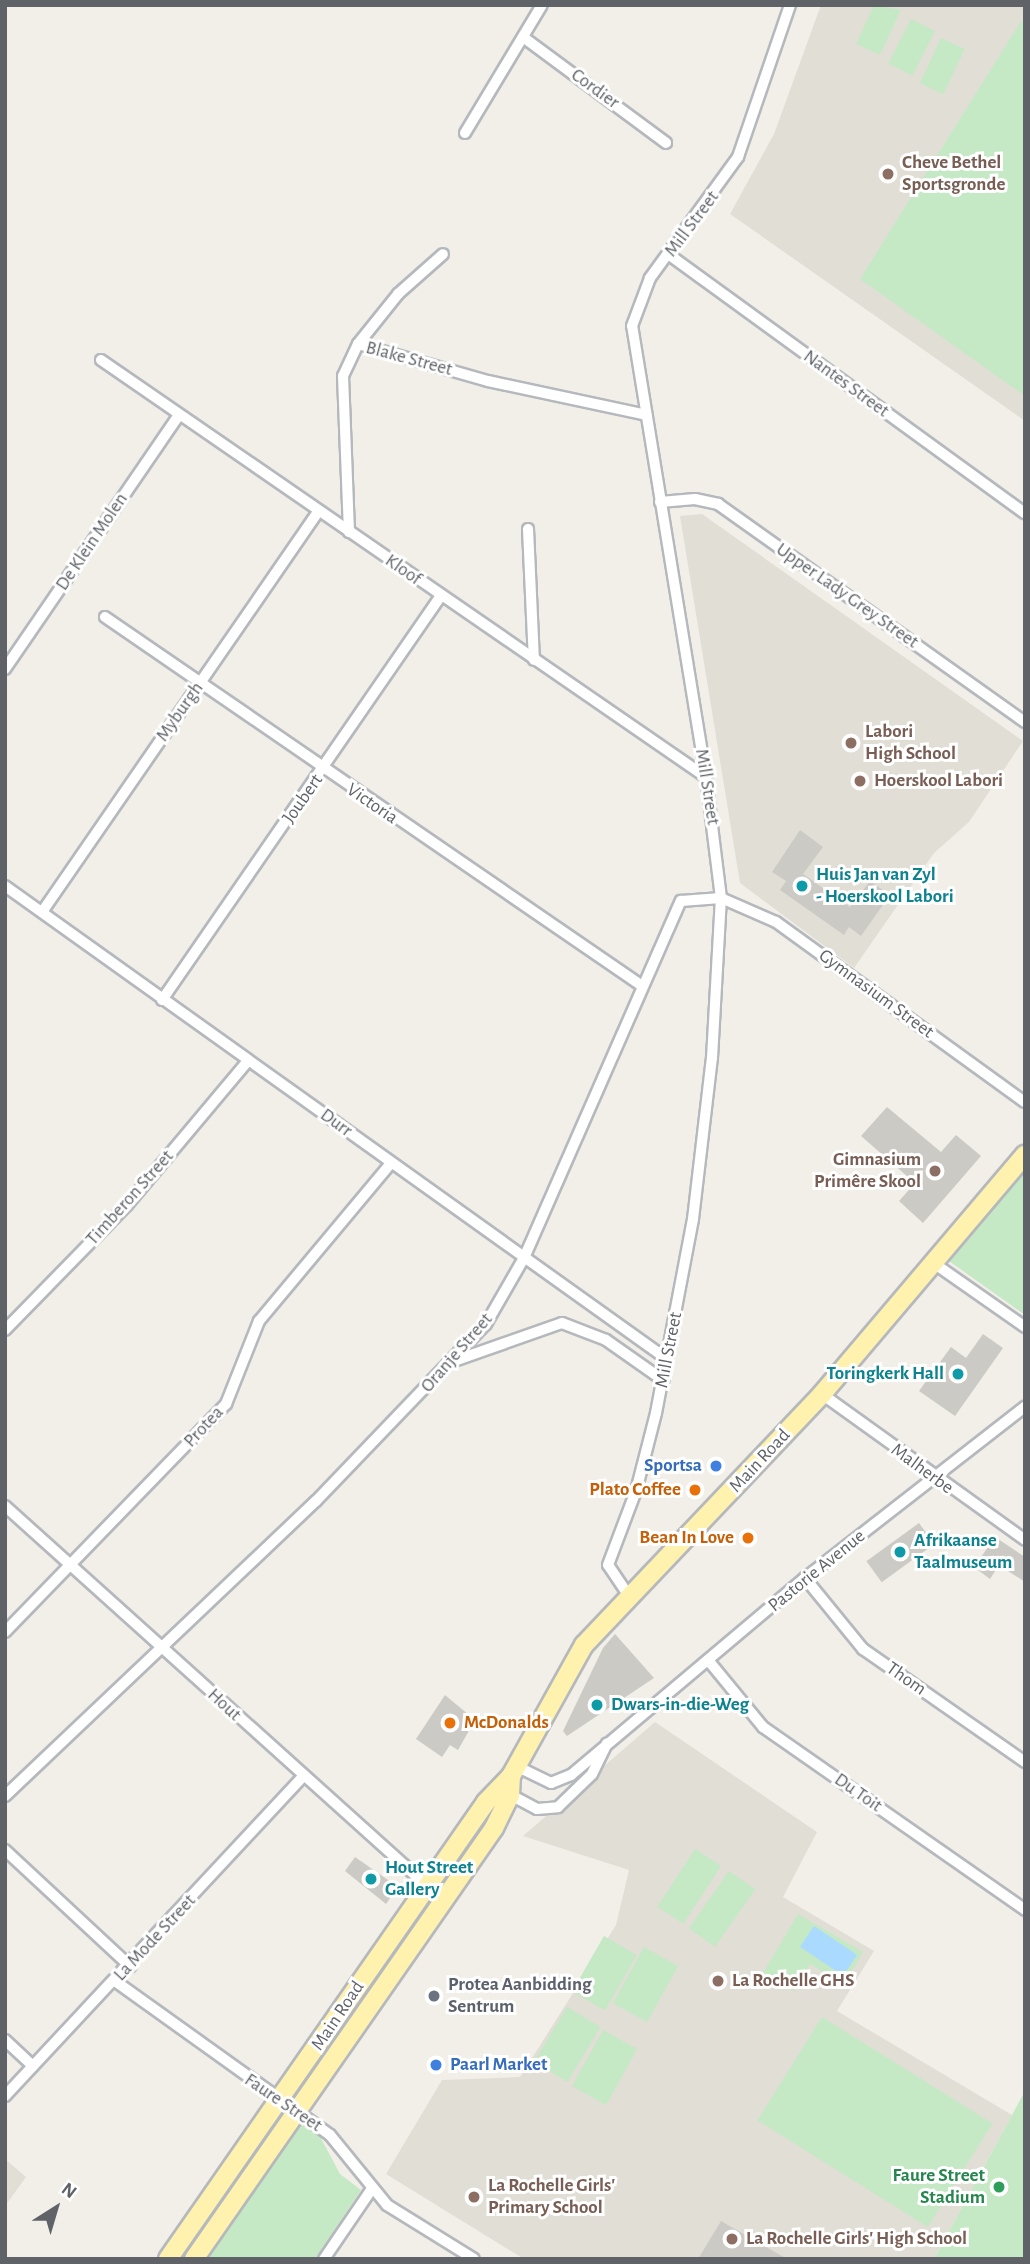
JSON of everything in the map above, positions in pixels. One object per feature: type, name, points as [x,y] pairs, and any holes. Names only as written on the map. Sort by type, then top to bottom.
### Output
[{"type":"main road","name":"Main Road","points":[[194,2259],[444,1901],[576,1657],[629,1596],[822,1394],[1025,1155]]},
{"type":"main road","name":"Main Road","points":[[168,2259],[280,2103],[426,1890],[509,1781]]},
{"type":"street","points":[[465,134],[542,5]]},
{"type":"street","name":"Mill Street","points":[[629,1596],[608,1565],[636,1491],[667,1359],[705,1129],[721,898],[706,776],[632,326],[640,294],[738,157],[790,5]]},
{"type":"street","name":"Cordier","points":[[523,37],[666,143]]},
{"type":"street","points":[[358,344],[398,294],[443,254]]},
{"type":"street","name":"Nantes Street","points":[[668,254],[1025,513]]},
{"type":"street","name":"Blake Street","points":[[349,532],[343,376],[358,344],[488,381],[646,415]]},
{"type":"street","name":"Kloof","points":[[101,360],[318,512],[706,776]]},
{"type":"street","name":"De Klein Molen","points":[[5,669],[179,415]]},
{"type":"street","name":"Upper Lady Grey Street","points":[[660,502],[695,499],[718,504],[1025,722]]},
{"type":"street","name":"Myburgh","points":[[42,912],[318,512]]},
{"type":"street","points":[[528,529],[534,660]]},
{"type":"street","name":"Joubert","points":[[162,1000],[323,771],[441,596]]},
{"type":"street","name":"Victoria","points":[[105,617],[323,771],[642,986]]},
{"type":"street","name":"Durr","points":[[5,886],[667,1359]]},
{"type":"street","name":"Oranje Street","points":[[5,1796],[164,1649],[453,1362],[486,1324],[524,1258],[681,901],[721,898]]},
{"type":"street","name":"Gymnasium Street","points":[[721,898],[776,922],[1025,1102]]},
{"type":"street","name":"Timberon Street","points":[[5,1330],[127,1205],[248,1061]]},
{"type":"street","name":"Protea","points":[[5,1632],[226,1404],[259,1321],[391,1163]]},
{"type":"street","points":[[935,1264],[1025,1327]]},
{"type":"street","points":[[453,1362],[562,1323],[606,1340],[663,1380]]},
{"type":"street","name":"Malherbe","points":[[822,1394],[932,1477],[1025,1540]]},
{"type":"street","name":"Pastorie Avenue","points":[[509,1781],[561,1782],[610,1737],[806,1578],[1025,1407]]},
{"type":"street","name":"Hout","points":[[5,1506],[426,1890],[444,1901]]},
{"type":"street","name":"Thom","points":[[806,1578],[863,1648],[1025,1762]]},
{"type":"street","name":"Du Toit","points":[[708,1660],[763,1727],[1023,1903]]},
{"type":"street","name":"Pastorie Avenue","points":[[509,1781],[537,1809],[558,1807],[592,1774],[610,1737]]},
{"type":"street","name":"La Mode Street","points":[[5,2096],[130,1966],[302,1778]]},
{"type":"street","points":[[5,1850],[130,1966]]},
{"type":"street","name":"Faure Street","points":[[115,1982],[280,2103],[330,2135],[371,2190],[474,2259]]},
{"type":"street","points":[[5,2040],[33,2066]]},
{"type":"street","points":[[324,2259],[371,2190]]},
{"type":"shaded area","name":"Cheve Bethel Sportsgronde","points":[[821,5],[1025,5],[1025,421],[730,214],[774,134]]},
{"type":"shaded area","name":"Hoerskool Labori","points":[[702,514],[1023,741],[969,822],[934,853],[854,968],[740,883],[680,516]]},
{"type":"shaded area","name":"La Rochelle GHS","points":[[655,1722],[817,1832],[783,1897],[874,1951],[837,2011],[1012,2115],[934,2259],[524,2259],[386,2174],[442,2080],[520,2077],[616,1925],[629,1870],[523,1836]]},
{"type":"shaded area","points":[[5,2159],[26,2177],[5,2206]]},
{"type":"green space","points":[[874,5],[901,10],[880,55],[856,44]]},
{"type":"green space","points":[[911,19],[935,31],[912,76],[888,64]]},
{"type":"green space","points":[[1021,21],[1025,23],[1025,396],[860,279]]},
{"type":"green space","points":[[941,38],[965,49],[943,94],[920,83]]},
{"type":"green space","points":[[1025,1171],[1025,1315],[949,1261]]},
{"type":"green space","points":[[695,1849],[721,1866],[683,1924],[657,1907]]},
{"type":"green space","points":[[729,1871],[755,1889],[715,1947],[689,1928]]},
{"type":"green space","points":[[798,1914],[863,1952],[844,1984],[810,1964],[794,1991],[763,1973]]},
{"type":"green space","points":[[604,1936],[637,1955],[605,2010],[572,1991]]},
{"type":"green space","points":[[644,1947],[678,1966],[647,2022],[613,2003]]},
{"type":"green space","points":[[567,2007],[600,2027],[567,2082],[534,2062]]},
{"type":"green space","points":[[822,2017],[992,2124],[928,2227],[757,2120]]},
{"type":"green space","points":[[603,2030],[637,2049],[606,2105],[572,2086]]},
{"type":"green space","name":"Faure Street Stadium","points":[[1025,2091],[1025,2259],[934,2259]]},
{"type":"green space","points":[[297,2116],[316,2129],[340,2174],[361,2190],[315,2259],[205,2259]]},
{"type":"water","points":[[814,1926],[857,1955],[843,1976],[800,1947]]},
{"type":"building","name":"Huis Jan van Zyl - Hoerskool Labori","points":[[800,830],[823,847],[803,874],[850,907],[870,881],[890,895],[861,936],[849,927],[844,935],[780,890],[786,881],[772,872]]},
{"type":"building","name":"Gimnasium Primêre Skool","points":[[887,1107],[941,1152],[956,1135],[981,1156],[923,1223],[899,1201],[915,1183],[861,1136]]},
{"type":"building","name":"Toringkerk Hall","points":[[983,1334],[1003,1348],[955,1416],[919,1391],[951,1347],[966,1358]]},
{"type":"building","name":"Afrikaanse Taalmuseum","points":[[919,1523],[934,1544],[882,1582],[866,1561]]},
{"type":"building","points":[[995,1537],[1025,1557],[1025,1582],[999,1565],[990,1579],[974,1567]]},
{"type":"building","name":"Dwars-in-die-Weg","points":[[615,1634],[654,1678],[567,1736],[563,1731],[603,1648]]},
{"type":"building","name":"McDonalds","points":[[445,1695],[475,1720],[458,1750],[450,1745],[442,1757],[416,1739]]},
{"type":"building","name":"Hout Street Gallery","points":[[355,1857],[398,1887],[386,1904],[345,1871]]},
{"type":"building","name":"La Rochelle Girls' High School","points":[[721,2221],[787,2259],[698,2259]]},
{"type":"place","name":"Cheve Bethel Sportsgronde","points":[[888,174]]},
{"type":"place","name":"Labori High School","points":[[851,743]]},
{"type":"place","name":"Hoerskool Labori","points":[[860,781]]},
{"type":"place","name":"Huis Jan van Zyl - Hoerskool Labori","points":[[802,886]]},
{"type":"place","name":"Gimnasium Primêre Skool","points":[[935,1171]]},
{"type":"place","name":"Toringkerk Hall","points":[[958,1374]]},
{"type":"place","name":"Sportsa","points":[[716,1466]]},
{"type":"place","name":"Plato Coffee","points":[[695,1490]]},
{"type":"place","name":"Bean In Love","points":[[748,1538]]},
{"type":"place","name":"Afrikaanse Taalmuseum","points":[[900,1552]]},
{"type":"place","name":"Dwars-in-die-Weg","points":[[597,1705]]},
{"type":"place","name":"McDonalds","points":[[450,1723]]},
{"type":"place","name":"Hout Street Gallery","points":[[371,1879]]},
{"type":"place","name":"La Rochelle GHS","points":[[718,1981]]},
{"type":"place","name":"Protea Aanbidding Sentrum","points":[[434,1996]]},
{"type":"place","name":"Paarl Market","points":[[436,2065]]},
{"type":"place","name":"Faure Street Stadium","points":[[999,2187]]},
{"type":"place","name":"La Rochelle Girls' Primary School","points":[[474,2197]]},
{"type":"place","name":"La Rochelle Girls' High School","points":[[732,2239]]}]
